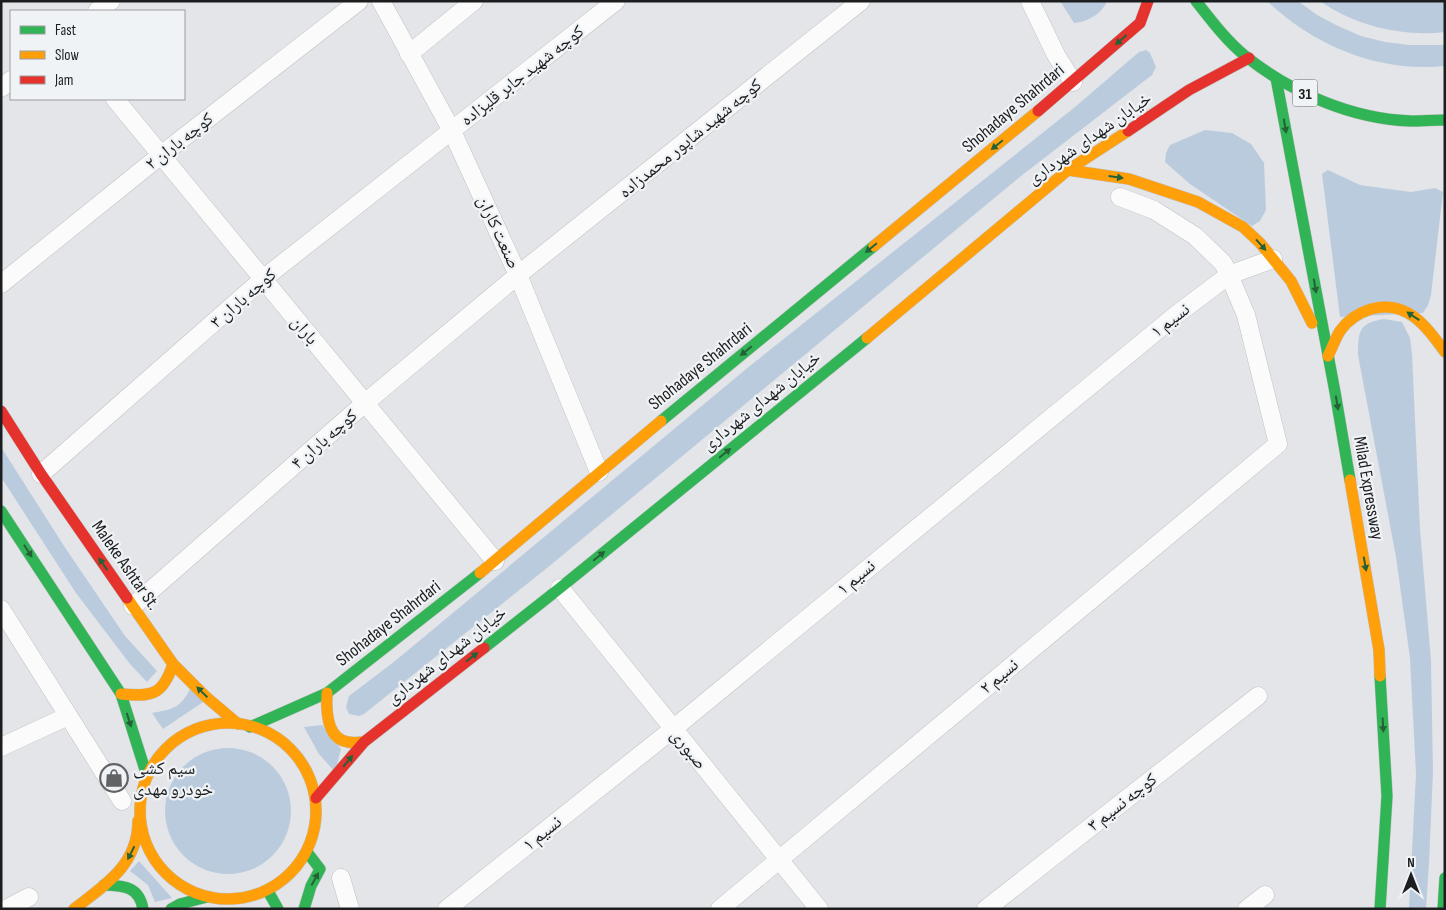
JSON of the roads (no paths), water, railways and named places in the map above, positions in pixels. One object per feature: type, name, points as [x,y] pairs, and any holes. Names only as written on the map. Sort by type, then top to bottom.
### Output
[{"type":"main road","name":"Shohadaye Shahrdari","points":[[244,726],[284,713],[327,693],[495,561],[598,472],[1073,82],[1140,24],[1148,1]]},
{"type":"main road","name":"31","points":[[1196,1],[1224,36],[1249,58],[1276,78],[1306,94],[1338,107],[1370,116],[1404,120],[1445,120]]},
{"type":"main road","name":"خیابان شهدای شهرداری","points":[[316,798],[364,742],[560,588],[936,281],[1068,170],[1189,90],[1249,58]]},
{"type":"main road","name":"Milad Expressway","points":[[1276,78],[1328,356],[1379,650],[1387,796],[1380,909]]},
{"type":"main road","points":[[1068,170],[1129,179],[1198,202],[1243,227],[1291,281],[1328,356]]},
{"type":"main road","points":[[1328,356],[1340,331],[1355,314],[1377,306],[1401,308],[1420,320],[1445,352]]},
{"type":"main road","name":"Maleke Ashtar St.","points":[[1,411],[41,474],[173,664],[205,696],[244,726]]},
{"type":"main road","points":[[1,510],[121,694],[147,776]]},
{"type":"main road","points":[[121,694],[144,696],[157,692],[166,684],[173,664]]},
{"type":"main road","points":[[327,693],[326,712],[328,724],[334,734],[342,740],[351,743],[364,742]]},
{"type":"main road","points":[[74,909],[122,869],[137,839],[139,806],[147,776],[164,751],[188,732],[215,724],[244,726],[269,733],[291,749],[308,772],[316,798],[316,826],[307,852],[290,874],[268,891],[238,900],[208,897],[179,885],[157,864],[143,837],[139,806]]},
{"type":"main road","points":[[304,909],[311,886],[320,870],[307,852]]},
{"type":"main road","points":[[1443,909],[1445,878]]},
{"type":"main road","points":[[104,885],[126,886],[137,891],[143,903],[143,909]]},
{"type":"main road","points":[[268,891],[278,909]]},
{"type":"main road","points":[[171,909],[180,904],[208,897]]},
{"type":"street","points":[[98,10],[111,1]]},
{"type":"street","name":"کوچه باران ۲","points":[[1,284],[160,155],[359,1]]},
{"type":"street","name":"صنعت کاران","points":[[381,1],[452,131],[518,275],[598,472]]},
{"type":"street","points":[[409,54],[474,1]]},
{"type":"street","name":"کوچه شهید جابر قلیزاده","points":[[452,131],[616,1]]},
{"type":"street","name":"کوچه شهید شاپور محمدزاده","points":[[518,275],[862,1]]},
{"type":"street","points":[[1030,1],[1056,55],[1073,82]]},
{"type":"street","name":"باران","points":[[116,100],[495,561]]},
{"type":"street","name":"کوچه باران ۳","points":[[41,474],[263,279],[452,131]]},
{"type":"street","points":[[1120,197],[1154,210],[1195,236],[1223,263],[1229,274]]},
{"type":"street","name":"نسیم ۱","points":[[447,909],[673,729],[1176,314],[1229,274],[1273,259]]},
{"type":"street","name":"نسیم ۲","points":[[720,909],[1278,444],[1246,315],[1229,274]]},
{"type":"street","name":"کوچه باران ۴","points":[[133,606],[365,403],[518,275]]},
{"type":"street","name":"صبوری","points":[[560,588],[819,909]]},
{"type":"street","points":[[1,608],[122,801]]},
{"type":"street","name":"کوچه نسیم ۳","points":[[986,909],[1258,696]]},
{"type":"street","points":[[1,747],[68,716]]},
{"type":"street","points":[[341,878],[350,909]]},
{"type":"street","points":[[1246,909],[1264,895]]},
{"type":"street","points":[[6,909],[29,897]]},
{"type":"place","name":"سیم کشی خودرو مهدی","points":[[114,778]]}]
